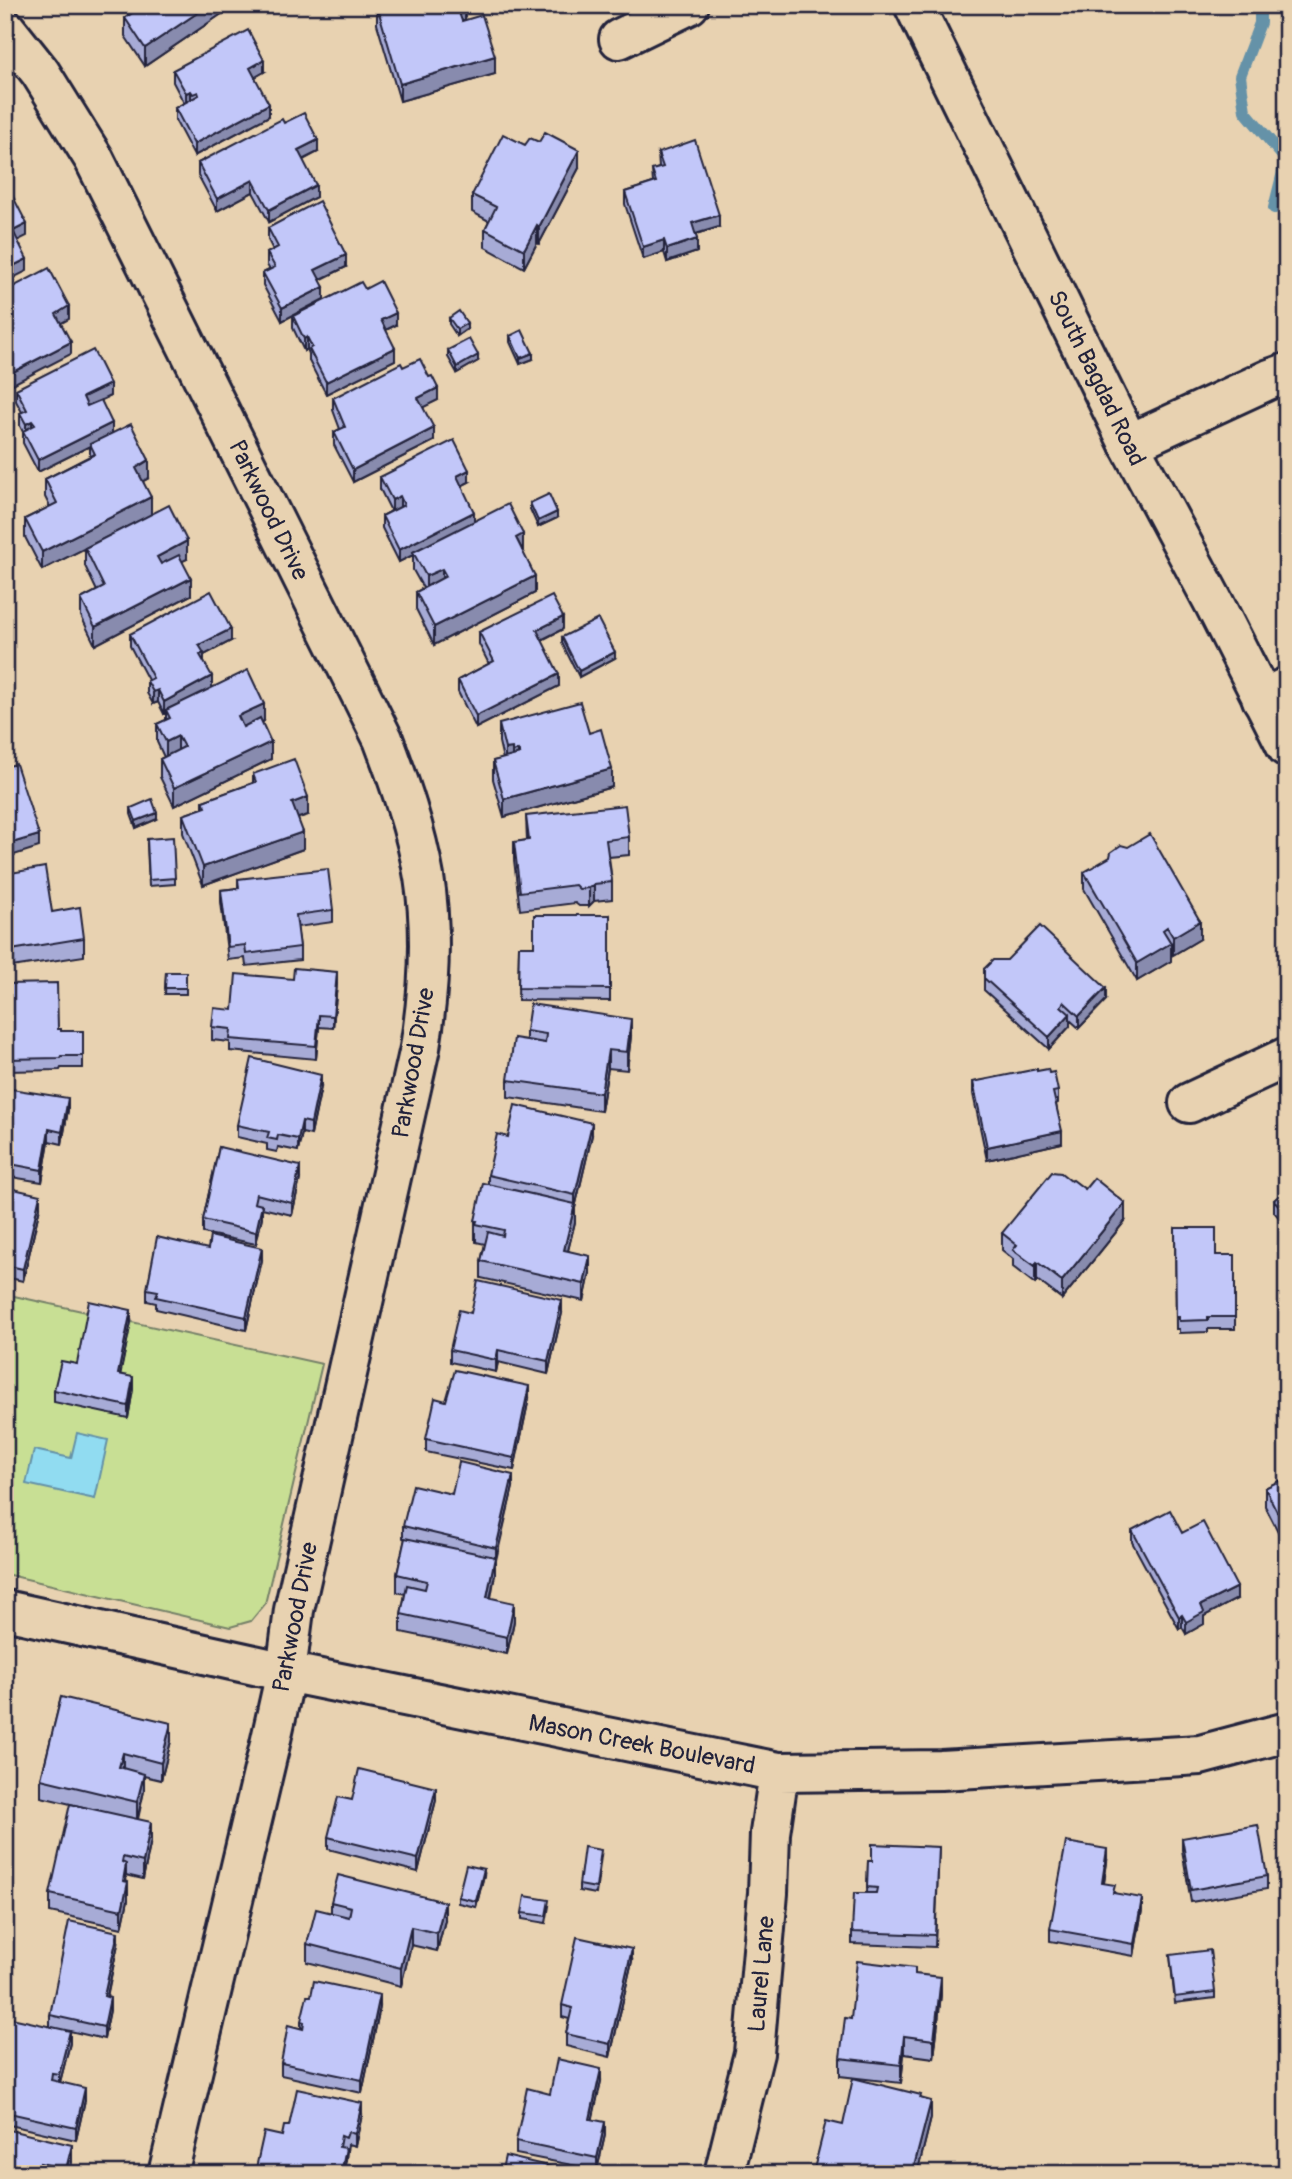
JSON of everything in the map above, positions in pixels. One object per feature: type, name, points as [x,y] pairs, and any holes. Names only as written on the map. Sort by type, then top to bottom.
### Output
[{"type":"street","points":[[619,39],[689,5]]},
{"type":"street","name":"South Bagdad Road","points":[[914,5],[1129,444],[1214,603],[1275,693],[1287,747]]},
{"type":"street","name":"Parkwood Drive","points":[[5,28],[40,72],[94,159],[383,739],[414,831],[424,878],[429,927],[428,1000],[420,1048],[294,1610],[286,1672],[168,2174]]},
{"type":"street","points":[[1129,444],[1287,373]]},
{"type":"street","points":[[1189,1103],[1287,1057]]},
{"type":"street","name":"Mason Creek Boulevard","points":[[5,1610],[286,1672],[779,1772],[941,1770],[1200,1755],[1287,1732]]},
{"type":"street","name":"Laurel Lane","points":[[724,2174],[754,2053],[768,1892],[770,1833],[779,1772]]},
{"type":"green space","points":[[5,1294],[322,1364],[265,1604],[251,1621],[230,1627],[5,1574]]},
{"type":"water","points":[[77,1433],[108,1440],[95,1499],[26,1484],[34,1450],[71,1458]]},
{"type":"building","points":[[144,5],[209,5],[145,48],[125,18]]},
{"type":"building","points":[[464,5],[465,8],[458,10],[462,21],[482,15],[495,56],[400,84],[377,6]]},
{"type":"building","points":[[248,30],[264,60],[250,68],[269,104],[194,144],[175,108],[199,95],[198,92],[186,93],[173,70]]},
{"type":"building","points":[[304,113],[318,140],[298,150],[316,185],[269,210],[253,180],[217,199],[198,163],[282,119],[284,123]]},
{"type":"building","points":[[545,132],[579,150],[524,250],[485,229],[496,207],[472,195],[503,134],[525,145],[530,138],[539,142]]},
{"type":"building","points":[[695,140],[719,215],[692,223],[697,239],[667,249],[664,240],[643,247],[625,192],[656,182],[652,170],[663,167],[658,153]]},
{"type":"building","points":[[8,187],[27,224],[13,231],[27,259],[5,270],[5,188]]},
{"type":"building","points":[[319,201],[346,255],[315,270],[324,287],[282,308],[263,273],[275,267],[267,253],[278,247],[268,228]]},
{"type":"building","points":[[49,268],[69,306],[56,314],[71,342],[5,376],[5,291]]},
{"type":"building","points":[[380,281],[396,313],[381,320],[395,348],[326,382],[309,349],[312,347],[307,337],[304,339],[293,316],[361,282],[365,289]]},
{"type":"building","points":[[459,311],[467,323],[457,329],[449,318]]},
{"type":"building","points":[[522,330],[533,353],[520,358],[510,336]]},
{"type":"building","points":[[469,339],[478,355],[457,367],[448,350]]},
{"type":"building","points":[[93,350],[110,384],[83,397],[87,406],[101,400],[112,423],[38,460],[23,431],[35,425],[32,421],[26,424],[20,413],[27,410],[16,389]]},
{"type":"building","points":[[420,359],[438,388],[418,398],[434,428],[353,470],[334,432],[345,427],[333,398],[401,363],[403,367]]},
{"type":"building","points":[[131,424],[149,460],[136,468],[151,497],[42,552],[25,519],[57,503],[45,479],[95,454],[90,444]]},
{"type":"building","points":[[454,440],[469,470],[457,476],[474,512],[399,550],[382,516],[404,505],[400,496],[392,500],[380,477]]},
{"type":"building","points":[[549,494],[557,512],[538,521],[530,503]]},
{"type":"building","points":[[508,504],[523,534],[516,538],[535,576],[434,627],[416,592],[446,576],[442,569],[426,576],[413,552]]},
{"type":"building","points":[[169,505],[187,541],[157,557],[161,564],[179,555],[191,578],[95,627],[81,599],[104,587],[85,548]]},
{"type":"building","points":[[211,591],[231,629],[199,645],[204,653],[200,655],[212,676],[164,702],[158,690],[153,692],[147,681],[153,678],[130,634]]},
{"type":"building","points":[[552,596],[563,617],[537,630],[559,674],[476,716],[458,680],[494,661],[479,632]]},
{"type":"building","points":[[598,619],[615,652],[579,671],[562,637]]},
{"type":"building","points":[[248,670],[264,704],[238,716],[243,727],[260,718],[271,742],[174,788],[160,759],[184,747],[178,736],[166,742],[157,724],[170,718],[166,710]]},
{"type":"building","points":[[580,702],[589,733],[601,729],[612,769],[504,799],[493,761],[520,754],[518,750],[513,752],[512,748],[505,749],[499,724]]},
{"type":"building","points":[[294,759],[308,797],[292,803],[303,832],[203,867],[183,815],[206,807],[203,801],[256,782],[253,774]]},
{"type":"building","points":[[16,764],[39,835],[5,845],[5,767]]},
{"type":"building","points":[[152,799],[157,813],[136,821],[131,808]]},
{"type":"building","points":[[625,805],[629,837],[606,840],[612,882],[594,884],[589,888],[579,889],[575,885],[520,892],[514,842],[529,840],[526,816]]},
{"type":"building","points":[[1150,834],[1200,921],[1173,937],[1167,927],[1163,930],[1171,943],[1137,963],[1084,872],[1110,857],[1111,852],[1121,845],[1128,847]]},
{"type":"building","points":[[173,837],[175,878],[149,880],[147,839]]},
{"type":"building","points":[[45,867],[52,912],[80,907],[84,938],[5,951],[5,874]]},
{"type":"building","points":[[328,869],[333,910],[296,915],[300,947],[246,954],[245,945],[228,947],[221,890],[239,888],[238,879]]},
{"type":"building","points":[[534,915],[610,915],[610,989],[518,988],[519,946],[534,946]]},
{"type":"building","points":[[1040,926],[1106,988],[1079,1016],[1064,1002],[1061,1006],[1070,1014],[1049,1037],[984,978],[984,969],[993,960],[1007,960]]},
{"type":"building","points":[[294,968],[337,972],[333,1016],[319,1015],[316,1046],[230,1039],[231,1029],[212,1027],[214,1008],[233,1010],[236,974],[293,979]]},
{"type":"building","points":[[166,972],[186,972],[186,988],[165,988]]},
{"type":"building","points":[[57,983],[58,1029],[83,1031],[83,1056],[5,1059],[5,984]]},
{"type":"building","points":[[530,1004],[631,1019],[627,1052],[608,1050],[601,1093],[508,1080],[514,1038],[545,1043],[546,1034],[526,1031]]},
{"type":"building","points":[[252,1058],[321,1075],[311,1123],[302,1121],[298,1139],[278,1135],[277,1140],[267,1138],[269,1132],[237,1125]]},
{"type":"building","points":[[1037,1069],[1054,1072],[1058,1091],[1053,1092],[1062,1131],[987,1147],[973,1082]]},
{"type":"building","points":[[5,1088],[68,1098],[62,1132],[49,1129],[42,1170],[5,1163]]},
{"type":"building","points":[[515,1105],[592,1123],[575,1195],[488,1175],[497,1134],[508,1137]]},
{"type":"building","points":[[219,1147],[300,1166],[292,1203],[256,1194],[254,1203],[262,1205],[256,1232],[203,1220]]},
{"type":"building","points":[[1052,1172],[1061,1173],[1085,1189],[1094,1178],[1125,1203],[1062,1281],[1037,1262],[1035,1266],[1013,1250],[1017,1245],[1002,1233]]},
{"type":"building","points":[[483,1183],[575,1204],[564,1250],[590,1256],[584,1284],[481,1261],[488,1232],[503,1236],[504,1230],[476,1224]]},
{"type":"building","points":[[5,1187],[40,1195],[23,1269],[5,1265]]},
{"type":"building","points":[[1287,1189],[1287,1215],[1274,1200]]},
{"type":"building","points":[[1175,1228],[1216,1228],[1216,1255],[1235,1255],[1235,1317],[1179,1321],[1179,1317],[1176,1317]]},
{"type":"building","points":[[210,1236],[262,1248],[246,1317],[156,1297],[158,1291],[147,1289],[157,1237],[208,1249]]},
{"type":"building","points":[[478,1281],[562,1300],[548,1361],[498,1350],[496,1360],[450,1350],[459,1310],[471,1313]]},
{"type":"building","points":[[89,1301],[131,1310],[118,1374],[133,1377],[128,1406],[54,1390],[61,1361],[77,1364]]},
{"type":"building","points":[[455,1370],[529,1386],[514,1458],[426,1439],[435,1398],[446,1401]]},
{"type":"building","points":[[459,1462],[513,1475],[496,1548],[403,1526],[413,1485],[452,1494]]},
{"type":"building","points":[[1287,1477],[1287,1531],[1265,1488]]},
{"type":"building","points":[[1170,1510],[1182,1533],[1203,1522],[1237,1587],[1201,1605],[1204,1612],[1186,1622],[1182,1615],[1179,1617],[1132,1530]]},
{"type":"building","points":[[405,1538],[495,1557],[487,1597],[514,1603],[507,1637],[401,1614],[407,1585],[425,1589],[427,1581],[397,1574]]},
{"type":"building","points":[[61,1697],[171,1723],[161,1763],[123,1753],[119,1767],[144,1774],[137,1802],[41,1779]]},
{"type":"building","points":[[359,1769],[436,1788],[418,1859],[328,1837],[338,1797],[352,1800]]},
{"type":"building","points":[[70,1804],[151,1822],[143,1862],[123,1857],[122,1862],[126,1864],[123,1881],[128,1882],[122,1910],[50,1894]]},
{"type":"building","points":[[1258,1825],[1267,1876],[1191,1890],[1182,1838]]},
{"type":"building","points":[[1066,1842],[1107,1849],[1102,1883],[1115,1885],[1113,1893],[1142,1898],[1134,1944],[1050,1929]]},
{"type":"building","points":[[872,1844],[939,1847],[935,1935],[852,1932],[854,1893],[876,1893],[877,1888],[867,1887]]},
{"type":"building","points":[[584,1847],[601,1850],[596,1888],[579,1885]]},
{"type":"building","points":[[466,1865],[484,1869],[476,1901],[458,1897]]},
{"type":"building","points":[[338,1875],[445,1902],[437,1933],[411,1927],[401,1968],[307,1944],[316,1909],[349,1917],[351,1907],[331,1902]]},
{"type":"building","points":[[525,1896],[549,1900],[546,1916],[522,1913]]},
{"type":"building","points":[[69,1921],[118,1932],[104,1996],[110,1998],[104,2027],[50,2015]]},
{"type":"building","points":[[577,1937],[632,1949],[610,2044],[566,2034],[572,2008],[562,2005]]},
{"type":"building","points":[[1210,1950],[1215,1992],[1175,1997],[1170,1955]]},
{"type":"building","points":[[857,1961],[915,1968],[915,1974],[941,1977],[934,2040],[904,2036],[901,2065],[840,2058],[845,2018],[851,2019]]},
{"type":"building","points":[[314,1981],[380,1995],[362,2080],[281,2063],[288,2025],[303,2029],[304,2022],[301,2021]]},
{"type":"building","points":[[7,2017],[70,2031],[59,2074],[52,2073],[51,2080],[85,2088],[76,2128],[5,2112]]},
{"type":"building","points":[[557,2059],[601,2069],[590,2119],[605,2122],[597,2158],[516,2141],[527,2088],[550,2094]]},
{"type":"building","points":[[853,2078],[921,2095],[920,2098],[931,2101],[912,2174],[833,2174],[814,2169],[826,2121],[843,2125]]},
{"type":"building","points":[[297,2089],[362,2103],[355,2134],[348,2132],[346,2138],[341,2136],[339,2147],[346,2148],[341,2174],[280,2174],[256,2168],[264,2132],[282,2136],[284,2126],[289,2126]]},
{"type":"building","points":[[5,2129],[72,2145],[66,2169],[40,2163],[37,2174],[5,2174]]},
{"type":"building","points":[[505,2156],[578,2173],[501,2174]]},
{"type":"building","points":[[1287,2164],[1287,2174],[1255,2174]]},
{"type":"waterway","points":[[1260,5],[1260,23],[1240,76],[1245,111],[1286,160],[1274,208]]}]
